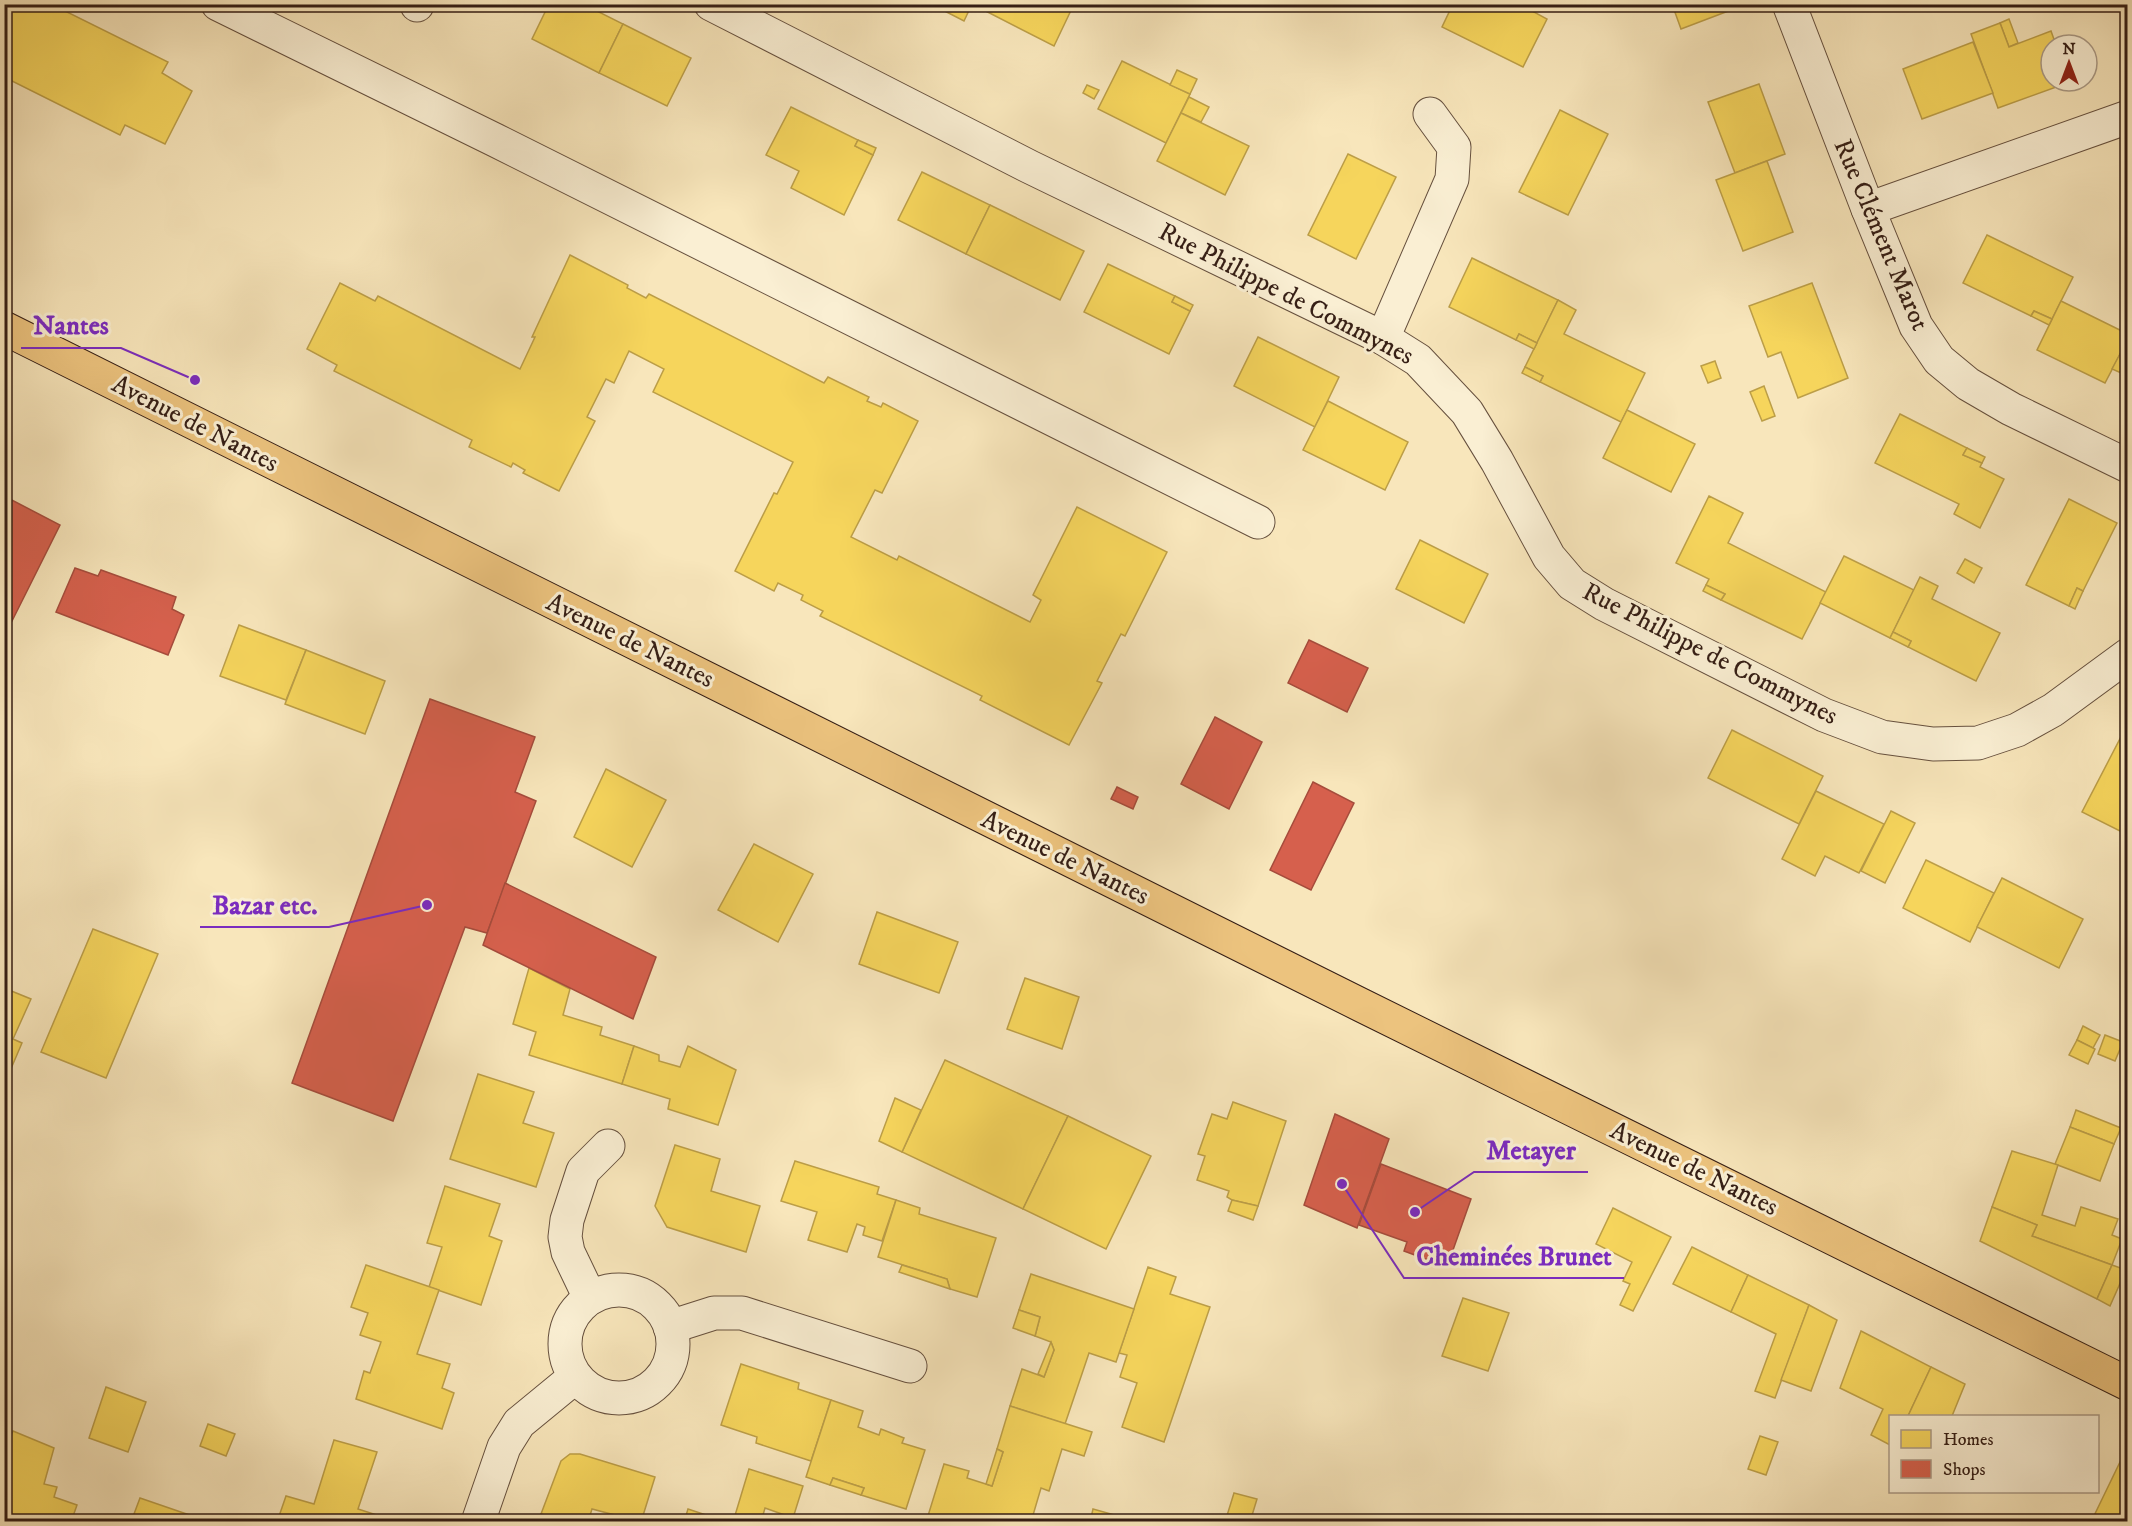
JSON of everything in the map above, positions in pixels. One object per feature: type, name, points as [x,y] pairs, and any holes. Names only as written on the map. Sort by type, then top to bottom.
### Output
[{"type":"main road","name":"Avenue de Nantes","points":[[4,328],[2127,1384]]},
{"type":"street","points":[[218,4],[1258,522]]},
{"type":"street","name":"Rue Philippe de Commynes","points":[[711,4],[1030,167],[1383,338],[1418,360],[1467,412],[1497,461],[1548,557],[1572,584],[1604,604],[1824,715],[1882,737],[1933,744],[1978,743],[2017,730],[2053,710],[2127,654]]},
{"type":"street","name":"Rue Clément Marot","points":[[1790,4],[1868,209],[1916,326],[1939,360],[1968,384],[2011,409],[2127,466]]},
{"type":"street","points":[[1383,338],[1452,179],[1454,147],[1430,114]]},
{"type":"street","points":[[1868,209],[2127,117]]},
{"type":"street","points":[[590,1298],[568,1252],[565,1237],[567,1220],[583,1171],[608,1146]]},
{"type":"street","points":[[622,1290],[638,1293],[652,1301],[663,1313],[670,1328],[673,1344],[670,1360],[663,1375],[651,1387],[636,1395],[619,1398],[603,1395],[588,1388],[575,1377],[567,1360],[565,1342],[568,1324],[577,1310],[590,1298],[605,1291],[622,1290]]},
{"type":"street","points":[[670,1328],[714,1313],[742,1313],[910,1366]]},
{"type":"street","points":[[478,1521],[504,1447],[519,1423],[575,1377]]},
{"type":"building: Homes","points":[[4,4],[51,4],[168,62],[162,73],[192,91],[165,144],[125,125],[120,135],[4,77]]},
{"type":"building: Homes","points":[[549,4],[583,4],[623,24],[599,73],[532,39]]},
{"type":"building: Homes","points":[[931,4],[972,4],[964,21]]},
{"type":"building: Homes","points":[[972,4],[1074,4],[1054,46]]},
{"type":"building: Homes","points":[[1453,4],[1519,4],[1547,19],[1523,67],[1442,27]]},
{"type":"building: Homes","points":[[1672,4],[1729,4],[1731,10],[1681,29]]},
{"type":"building: Homes","points":[[2009,19],[2018,43],[2009,47],[2000,23]]},
{"type":"building: Homes","points":[[2000,23],[2009,47],[2039,36],[2040,93],[1998,108],[1971,34]]},
{"type":"building: Homes","points":[[623,24],[691,58],[667,106],[599,73]]},
{"type":"building: Homes","points":[[1973,42],[1993,93],[1922,119],[1903,69]]},
{"type":"building: Homes","points":[[1122,61],[1190,94],[1166,143],[1098,109]]},
{"type":"building: Homes","points":[[1177,70],[1197,79],[1190,94],[1170,85]]},
{"type":"building: Homes","points":[[1759,84],[1785,154],[1735,173],[1708,102]]},
{"type":"building: Homes","points":[[1087,85],[1099,90],[1094,99],[1083,93]]},
{"type":"building: Homes","points":[[1189,97],[1209,107],[1201,122],[1181,113]]},
{"type":"building: Homes","points":[[791,107],[858,140],[855,146],[873,155],[844,215],[791,188],[799,171],[766,155]]},
{"type":"building: Homes","points":[[1560,110],[1608,134],[1568,215],[1519,192]]},
{"type":"building: Homes","points":[[1181,113],[1249,146],[1225,195],[1157,161]]},
{"type":"building: Homes","points":[[858,140],[876,148],[873,155],[855,146]]},
{"type":"building: Homes","points":[[1348,154],[1396,177],[1356,259],[1308,235]]},
{"type":"building: Homes","points":[[1767,161],[1793,232],[1743,251],[1716,180]]},
{"type":"building: Homes","points":[[922,172],[990,205],[966,254],[898,220]]},
{"type":"building: Homes","points":[[990,205],[1084,251],[1060,300],[966,254]]},
{"type":"building: Homes","points":[[1987,235],[2073,277],[2052,319],[2034,311],[2031,316],[1963,283]]},
{"type":"building: Homes","points":[[570,255],[628,285],[627,288],[646,298],[649,294],[824,383],[828,377],[869,397],[867,401],[881,407],[883,403],[918,421],[882,493],[875,490],[851,537],[897,560],[899,556],[1030,622],[1041,600],[1033,595],[1077,507],[1167,552],[1125,636],[1121,634],[1097,681],[1102,683],[1069,745],[980,700],[982,696],[820,616],[823,611],[801,600],[803,595],[778,583],[774,591],[735,571],[774,493],[777,494],[793,462],[653,392],[664,369],[629,351],[614,383],[606,379],[587,417],[595,421],[559,491],[523,473],[525,470],[513,463],[511,467],[469,447],[472,440],[334,371],[337,365],[307,349],[340,283],[375,301],[378,296],[520,369],[535,337],[532,337]]},
{"type":"building: Homes","points":[[1472,258],[1558,300],[1537,343],[1519,334],[1516,340],[1449,307]]},
{"type":"building: Homes","points":[[1108,264],[1175,296],[1172,302],[1190,311],[1169,354],[1084,312]]},
{"type":"building: Homes","points":[[1812,283],[1848,378],[1798,398],[1781,352],[1768,357],[1749,306]]},
{"type":"building: Homes","points":[[1175,296],[1193,305],[1190,311],[1172,302]]},
{"type":"building: Homes","points":[[1558,300],[1576,310],[1564,334],[1645,373],[1621,422],[1540,382],[1543,376],[1525,367]]},
{"type":"building: Homes","points":[[2061,301],[2128,334],[2128,339],[2105,383],[2037,350]]},
{"type":"building: Homes","points":[[2034,311],[2052,319],[2049,325],[2031,316]]},
{"type":"building: Homes","points":[[1519,334],[1537,343],[1534,349],[1516,340]]},
{"type":"building: Homes","points":[[1258,337],[1339,377],[1315,427],[1234,386]]},
{"type":"building: Homes","points":[[2128,339],[2128,376],[2112,369]]},
{"type":"building: Homes","points":[[1715,361],[1721,378],[1708,383],[1701,366]]},
{"type":"building: Homes","points":[[1525,367],[1543,376],[1540,382],[1522,373]]},
{"type":"building: Homes","points":[[1764,386],[1775,416],[1762,421],[1750,392]]},
{"type":"building: Homes","points":[[1328,401],[1408,442],[1385,490],[1303,450]]},
{"type":"building: Homes","points":[[1627,410],[1695,444],[1671,492],[1603,458]]},
{"type":"building: Homes","points":[[1900,414],[1967,448],[1963,455],[1982,463],[1980,467],[2004,479],[1980,528],[1954,514],[1959,504],[1875,463]]},
{"type":"building: Homes","points":[[1967,448],[1985,457],[1982,463],[1963,455]]},
{"type":"building: Homes","points":[[1709,496],[1743,513],[1728,543],[1826,592],[1802,639],[1721,600],[1725,594],[1706,585],[1709,579],[1676,563]]},
{"type":"building: Homes","points":[[2069,499],[2117,523],[2083,591],[2077,588],[2069,606],[2026,585]]},
{"type":"building: Homes","points":[[1420,540],[1488,574],[1464,623],[1396,589]]},
{"type":"building: Homes","points":[[1844,556],[1914,590],[1890,638],[1820,603]]},
{"type":"building: Homes","points":[[1965,559],[1982,568],[1974,583],[1957,573]]},
{"type":"building: Homes","points":[[1920,577],[1938,586],[1932,599],[2000,633],[1976,681],[1908,647],[1911,641],[1893,632]]},
{"type":"building: Homes","points":[[1706,585],[1725,594],[1721,600],[1703,591]]},
{"type":"building: Homes","points":[[2077,588],[2083,591],[2075,609],[2069,606]]},
{"type":"building: Homes","points":[[239,625],[306,650],[286,700],[220,676]]},
{"type":"building: Homes","points":[[1893,632],[1911,641],[1908,647],[1890,638]]},
{"type":"building: Homes","points":[[306,650],[385,681],[365,734],[285,704]]},
{"type":"building: Homes","points":[[1732,730],[1823,776],[1799,824],[1708,778]]},
{"type":"building: Homes","points":[[2124,731],[2128,733],[2128,835],[2082,812]]},
{"type":"building: Homes","points":[[606,769],[666,800],[632,867],[574,837]]},
{"type":"building: Homes","points":[[1816,791],[1884,824],[1859,873],[1825,856],[1815,876],[1782,859]]},
{"type":"building: Homes","points":[[1891,811],[1915,823],[1885,883],[1861,871]]},
{"type":"building: Homes","points":[[754,844],[813,874],[778,942],[718,910]]},
{"type":"building: Homes","points":[[1926,860],[1994,893],[1970,942],[1903,908]]},
{"type":"building: Homes","points":[[2002,878],[2083,919],[2059,968],[1977,927]]},
{"type":"building: Homes","points":[[877,912],[958,942],[939,993],[859,964]]},
{"type":"building: Homes","points":[[93,929],[158,954],[106,1078],[41,1052]]},
{"type":"building: Homes","points":[[529,968],[570,989],[563,1015],[602,1027],[600,1035],[634,1046],[622,1084],[529,1055],[536,1032],[513,1024]]},
{"type":"building: Homes","points":[[1025,978],[1079,997],[1062,1049],[1007,1029]]},
{"type":"building: Homes","points":[[4,988],[31,999],[13,1039],[22,1043],[4,1085]]},
{"type":"building: Homes","points":[[2083,1026],[2100,1035],[2093,1048],[2077,1040]]},
{"type":"building: Homes","points":[[2105,1035],[2123,1042],[2115,1061],[2098,1054]]},
{"type":"building: Homes","points":[[2077,1040],[2095,1049],[2088,1064],[2069,1055]]},
{"type":"building: Homes","points":[[634,1046],[659,1055],[659,1061],[680,1067],[688,1046],[736,1070],[718,1125],[668,1109],[670,1099],[622,1084]]},
{"type":"building: Homes","points":[[945,1060],[1068,1116],[1023,1209],[902,1152]]},
{"type":"building: Homes","points":[[478,1074],[534,1092],[523,1123],[554,1133],[536,1187],[450,1159]]},
{"type":"building: Homes","points":[[895,1098],[921,1110],[902,1152],[879,1141]]},
{"type":"building: Homes","points":[[1233,1102],[1286,1121],[1258,1206],[1232,1200],[1227,1197],[1229,1191],[1197,1180],[1205,1156],[1198,1154],[1212,1114],[1227,1119]]},
{"type":"building: Homes","points":[[2076,1110],[2121,1128],[2114,1144],[2070,1127]]},
{"type":"building: Homes","points":[[1068,1116],[1151,1156],[1106,1249],[1023,1209]]},
{"type":"building: Homes","points":[[2070,1127],[2114,1144],[2100,1181],[2055,1164]]},
{"type":"building: Homes","points":[[675,1145],[720,1159],[711,1191],[760,1206],[746,1252],[667,1227],[655,1206]]},
{"type":"building: Homes","points":[[2012,1151],[2058,1165],[2042,1215],[2075,1226],[2081,1207],[2118,1219],[2112,1235],[2122,1239],[2112,1265],[2032,1236],[2037,1225],[1992,1207]]},
{"type":"building: Homes","points":[[795,1161],[879,1187],[877,1194],[896,1200],[882,1241],[863,1235],[865,1227],[857,1224],[847,1252],[808,1240],[817,1212],[781,1201]]},
{"type":"building: Homes","points":[[445,1186],[500,1204],[489,1236],[502,1241],[481,1305],[429,1287],[442,1247],[427,1243]]},
{"type":"building: Homes","points":[[896,1200],[920,1208],[919,1214],[996,1238],[977,1297],[950,1289],[947,1279],[878,1257]]},
{"type":"building: Homes","points":[[1232,1200],[1258,1206],[1253,1220],[1228,1211]]},
{"type":"building: Homes","points":[[1992,1207],[2037,1225],[2032,1236],[2112,1265],[2097,1299],[1980,1241]]},
{"type":"building: Homes","points":[[1613,1208],[1671,1237],[1633,1311],[1620,1305],[1630,1284],[1623,1281],[1632,1262],[1596,1244]]},
{"type":"building: Homes","points":[[1692,1247],[1748,1275],[1731,1312],[1673,1284]]},
{"type":"building: Homes","points":[[366,1265],[439,1290],[417,1354],[450,1364],[442,1388],[454,1393],[442,1429],[356,1399],[364,1371],[370,1373],[381,1342],[360,1335],[368,1313],[351,1307]]},
{"type":"building: Homes","points":[[902,1265],[947,1279],[950,1289],[899,1272]]},
{"type":"building: Homes","points":[[2112,1265],[2126,1270],[2110,1306],[2097,1299]]},
{"type":"building: Homes","points":[[1148,1267],[1176,1277],[1170,1294],[1210,1307],[1164,1442],[1122,1427],[1137,1383],[1120,1377],[1127,1355],[1119,1353]]},
{"type":"building: Homes","points":[[1031,1274],[1134,1309],[1116,1362],[1089,1353],[1065,1424],[1010,1406],[1022,1369],[1044,1377],[1054,1350],[1051,1342],[1035,1336],[1040,1317],[1019,1310]]},
{"type":"building: Homes","points":[[1748,1275],[1809,1305],[1775,1398],[1755,1391],[1776,1334],[1731,1312]]},
{"type":"building: Homes","points":[[1463,1298],[1509,1313],[1488,1371],[1442,1356]]},
{"type":"building: Homes","points":[[1809,1305],[1837,1320],[1811,1391],[1781,1380]]},
{"type":"building: Homes","points":[[1019,1310],[1040,1317],[1035,1336],[1013,1328]]},
{"type":"building: Homes","points":[[1861,1331],[1931,1367],[1908,1415],[1889,1415],[1889,1444],[1871,1435],[1883,1409],[1840,1388]]},
{"type":"building: Homes","points":[[1051,1342],[1054,1350],[1044,1377],[1038,1374]]},
{"type":"building: Homes","points":[[741,1364],[799,1383],[798,1389],[831,1400],[811,1461],[756,1443],[757,1437],[721,1425]]},
{"type":"building: Homes","points":[[1931,1367],[1965,1384],[1952,1415],[1908,1415]]},
{"type":"building: Homes","points":[[106,1387],[146,1402],[128,1452],[89,1438]]},
{"type":"building: Homes","points":[[831,1400],[863,1411],[858,1427],[879,1435],[881,1429],[904,1438],[902,1443],[925,1450],[906,1509],[861,1495],[864,1488],[833,1478],[830,1485],[806,1477]]},
{"type":"building: Homes","points":[[1010,1406],[1092,1432],[1084,1456],[1062,1449],[1049,1491],[1041,1488],[1031,1522],[936,1522],[927,1519],[944,1464],[969,1471],[967,1478],[992,1486],[1003,1452],[997,1449]]},
{"type":"building: Homes","points":[[208,1424],[235,1434],[226,1456],[200,1446]]},
{"type":"building: Homes","points":[[13,1431],[54,1448],[44,1484],[57,1487],[54,1497],[77,1505],[71,1522],[16,1522],[4,1517],[4,1452]]},
{"type":"building: Homes","points":[[1760,1436],[1778,1442],[1766,1475],[1748,1469]]},
{"type":"building: Homes","points":[[334,1440],[377,1452],[358,1509],[386,1518],[385,1522],[277,1522],[286,1496],[314,1504]]},
{"type":"building: Homes","points":[[997,1449],[1003,1452],[992,1486],[986,1484]]},
{"type":"building: Homes","points":[[570,1454],[580,1454],[655,1477],[641,1522],[592,1509],[588,1522],[565,1522],[541,1514],[561,1461]]},
{"type":"building: Homes","points":[[2121,1460],[2128,1463],[2128,1522],[2091,1522]]},
{"type":"building: Homes","points":[[749,1469],[803,1486],[793,1518],[765,1508],[761,1522],[733,1522]]},
{"type":"building: Homes","points":[[833,1478],[864,1488],[861,1495],[830,1485]]},
{"type":"building: Homes","points":[[1234,1493],[1257,1499],[1250,1522],[1225,1522]]},
{"type":"building: Homes","points":[[140,1498],[204,1520],[203,1522],[131,1522]]},
{"type":"building: Homes","points":[[688,1509],[709,1516],[708,1522],[684,1522]]},
{"type":"building: Homes","points":[[1093,1509],[1118,1516],[1116,1522],[1090,1522]]},
{"type":"building: Homes","points":[[541,1514],[565,1522],[539,1522]]},
{"type":"building: Shops","points":[[4,496],[60,525],[4,637]]},
{"type":"building: Shops","points":[[75,568],[98,576],[101,570],[176,597],[172,609],[184,615],[168,655],[56,612]]},
{"type":"building: Shops","points":[[1309,640],[1368,668],[1347,712],[1288,683]]},
{"type":"building: Shops","points":[[430,699],[535,737],[515,792],[536,801],[487,933],[465,927],[393,1121],[292,1083]]},
{"type":"building: Shops","points":[[1215,717],[1262,742],[1229,809],[1181,784]]},
{"type":"building: Shops","points":[[1313,782],[1354,803],[1311,890],[1270,870]]},
{"type":"building: Shops","points":[[1117,787],[1138,797],[1133,809],[1111,799]]},
{"type":"building: Shops","points":[[505,883],[656,957],[633,1019],[483,945]]},
{"type":"building: Shops","points":[[1335,1114],[1389,1139],[1357,1228],[1304,1205]]},
{"type":"building: Shops","points":[[1381,1164],[1471,1199],[1447,1267],[1404,1251],[1407,1242],[1359,1225]]},
{"type":"place","name":"Nantes","points":[[195,380]]},
{"type":"place","name":"Bazar etc.","points":[[427,905]]},
{"type":"place","name":"Cheminées Brunet","points":[[1342,1184]]},
{"type":"place","name":"Metayer","points":[[1415,1212]]}]
